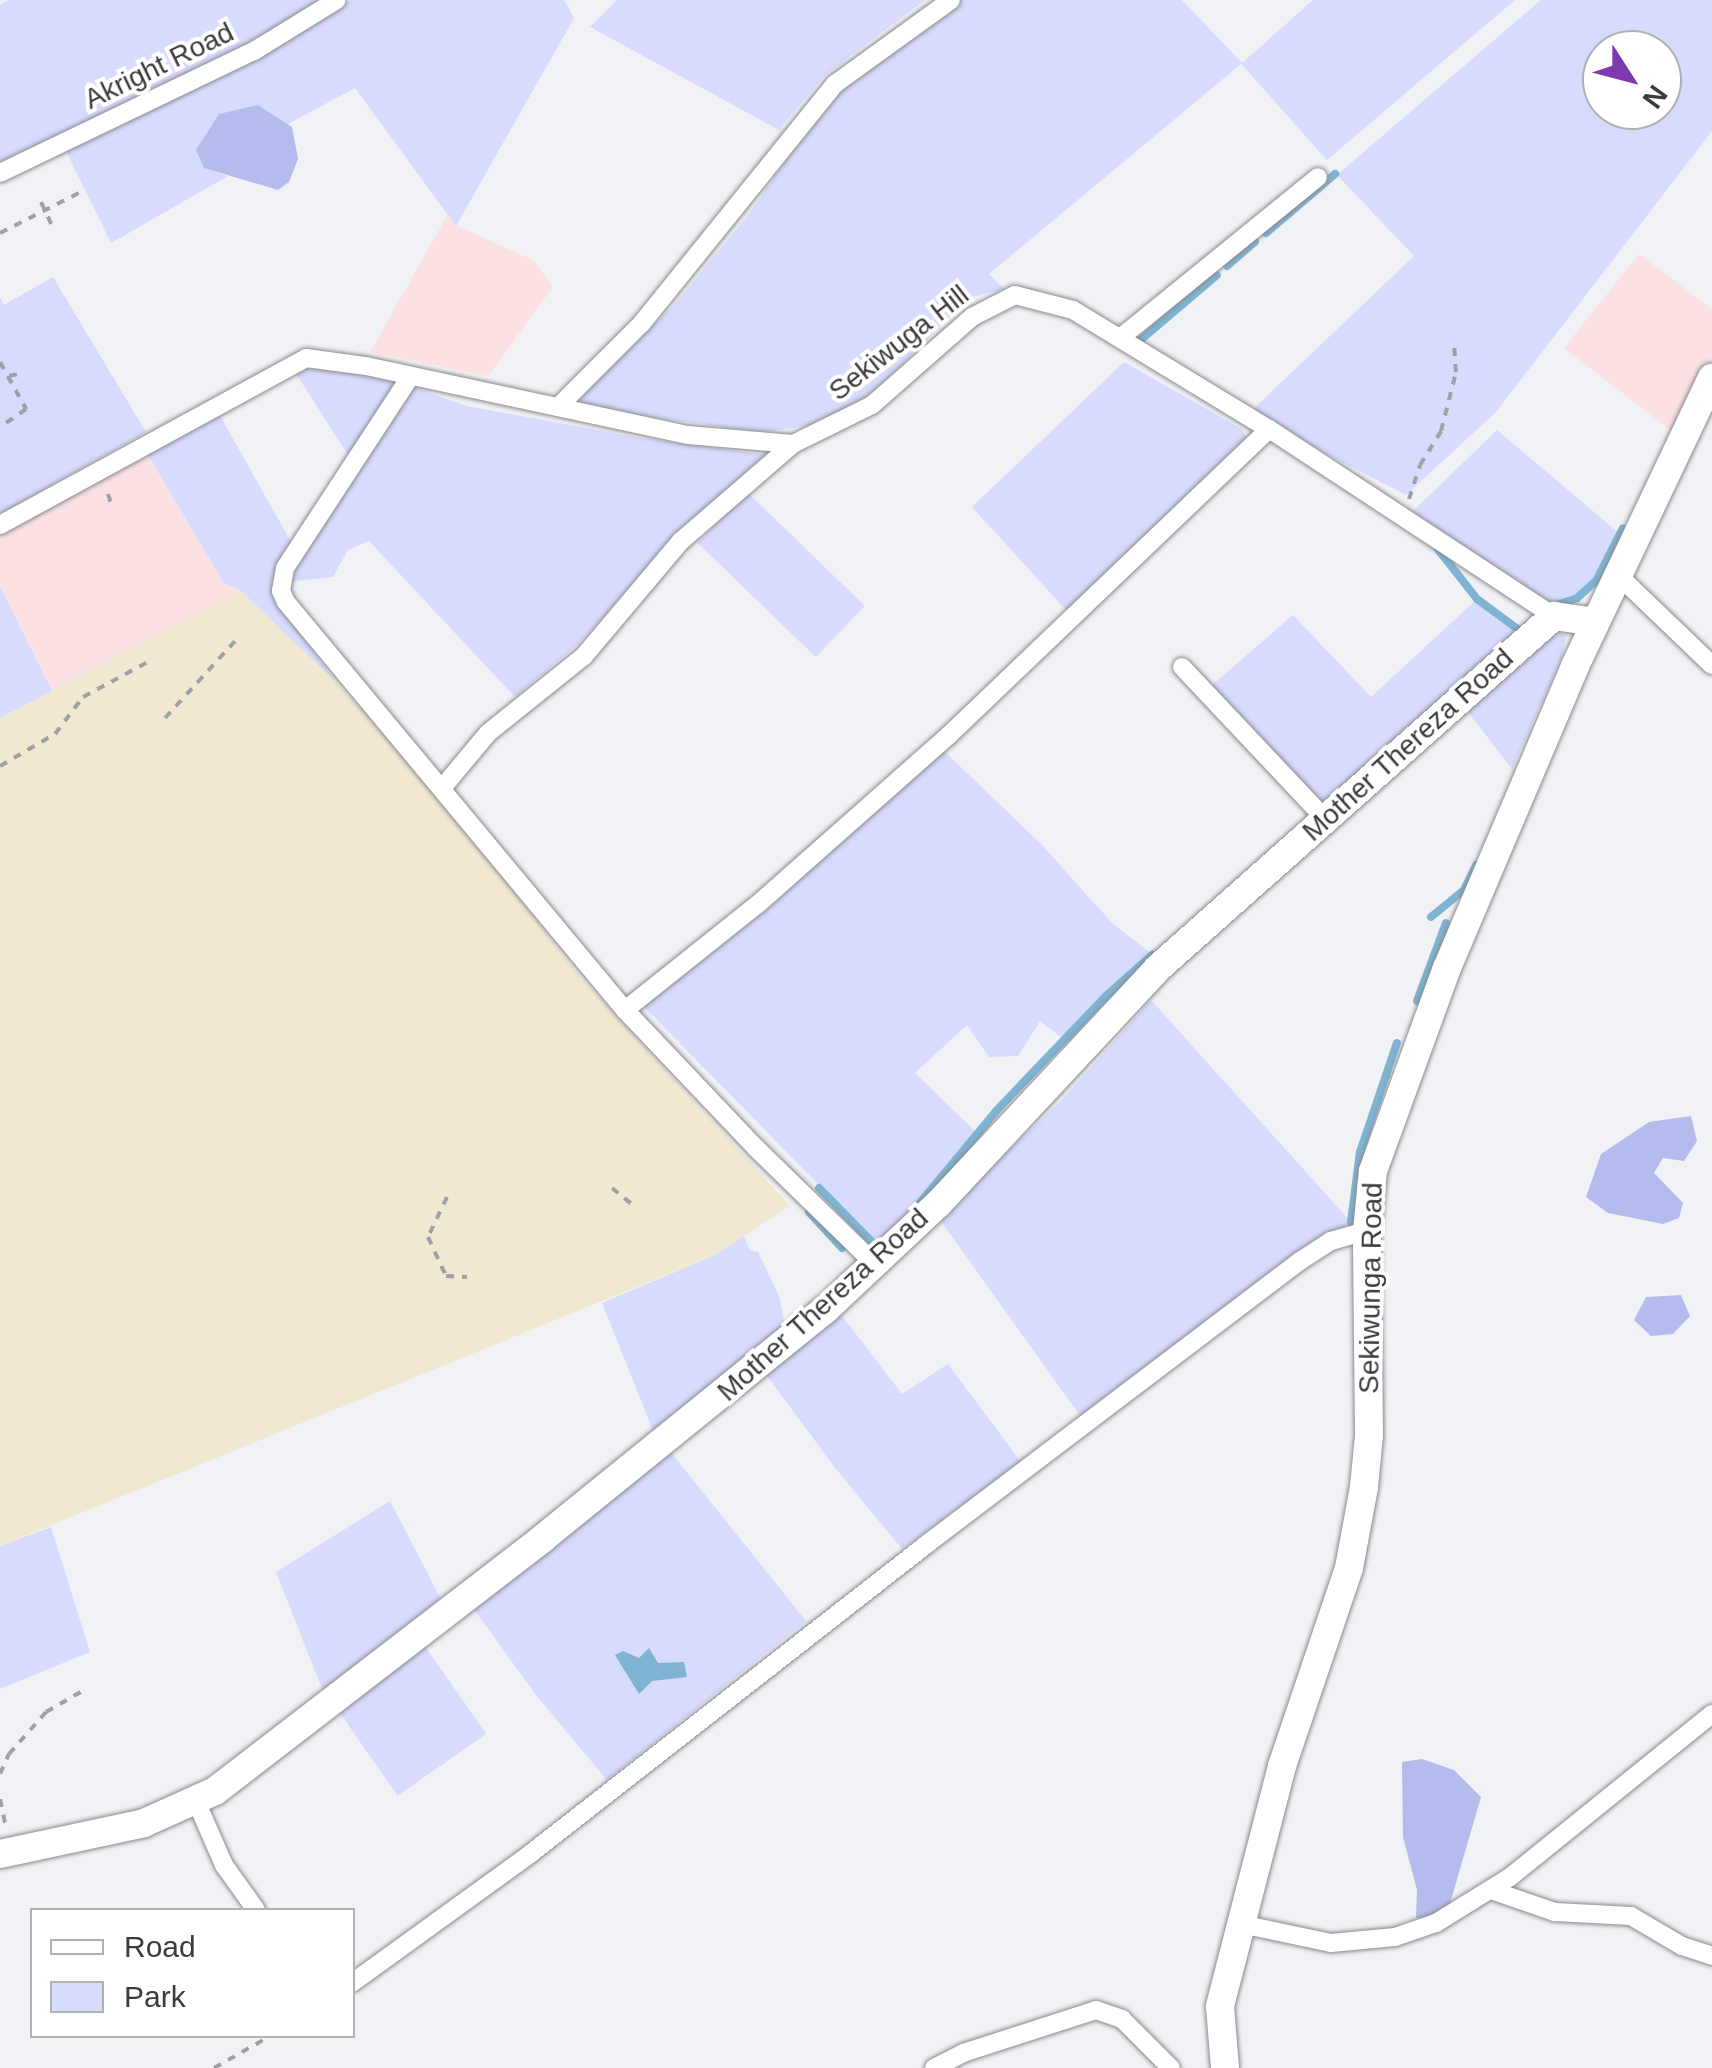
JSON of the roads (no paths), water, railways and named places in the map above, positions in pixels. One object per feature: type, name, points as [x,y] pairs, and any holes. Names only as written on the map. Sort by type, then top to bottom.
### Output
[{"type":"street","name":"Akright Road","points":[[0,173],[254,51],[337,0]]},
{"type":"street","points":[[558,407],[642,324],[835,84],[950,0]]},
{"type":"street","points":[[1120,338],[1318,177]]},
{"type":"street","name":"Sekiwuga Hill","points":[[443,787],[488,733],[584,656],[681,541],[793,444],[872,405],[972,317],[1015,295],[1054,302],[1120,338],[1269,429],[1554,616]]},
{"type":"street","points":[[0,524],[296,360],[316,358],[688,435],[793,444]]},
{"type":"street","points":[[410,377],[286,568],[280,590],[286,602],[625,1010],[756,1148],[875,1264]]},
{"type":"street","name":"Sekiwunga Road","points":[[1225,2068],[1220,2006],[1282,1766],[1349,1568],[1358,1520],[1369,1435],[1367,1230],[1374,1170],[1447,968],[1595,622],[1712,378]]},
{"type":"street","points":[[625,1010],[758,904],[948,736],[1269,429]]},
{"type":"street","points":[[1618,575],[1712,665]]},
{"type":"street","points":[[1554,616],[1595,622]]},
{"type":"street","name":"Mother Thereza Road","points":[[0,1854],[104,1835],[196,1801],[543,1538],[825,1310],[875,1264],[1158,968],[1554,616]]},
{"type":"street","points":[[1182,666],[1324,818]]},
{"type":"street","points":[[355,1981],[530,1854],[927,1544],[1300,1261],[1331,1241],[1367,1230]]},
{"type":"street","points":[[1241,1924],[1315,1941],[1368,1942],[1436,1923],[1491,1890],[1712,1714]]},
{"type":"street","points":[[196,1801],[224,1865],[255,1908]]},
{"type":"street","points":[[1491,1890],[1554,1912],[1631,1916],[1682,1946],[1712,1956]]},
{"type":"street","points":[[934,2068],[962,2053],[1096,2010],[1122,2018],[1171,2068]]},
{"type":"waterway","points":[[1266,233],[1335,174]]},
{"type":"waterway","points":[[1227,266],[1255,242]]},
{"type":"waterway","points":[[1139,347],[1136,344],[1217,275]]},
{"type":"waterway","points":[[1553,606],[1577,598],[1596,581],[1623,528]]},
{"type":"waterway","points":[[1437,548],[1477,599],[1519,630]]},
{"type":"waterway","points":[[1431,917],[1464,890],[1476,865]]},
{"type":"waterway","points":[[1417,1001],[1446,923]]},
{"type":"waterway","points":[[919,1204],[997,1110],[1106,996],[1152,955]]},
{"type":"waterway","points":[[1351,1222],[1360,1152],[1397,1043]]},
{"type":"waterway","points":[[819,1188],[874,1244],[886,1240]]},
{"type":"waterway","points":[[809,1212],[842,1248]]}]
